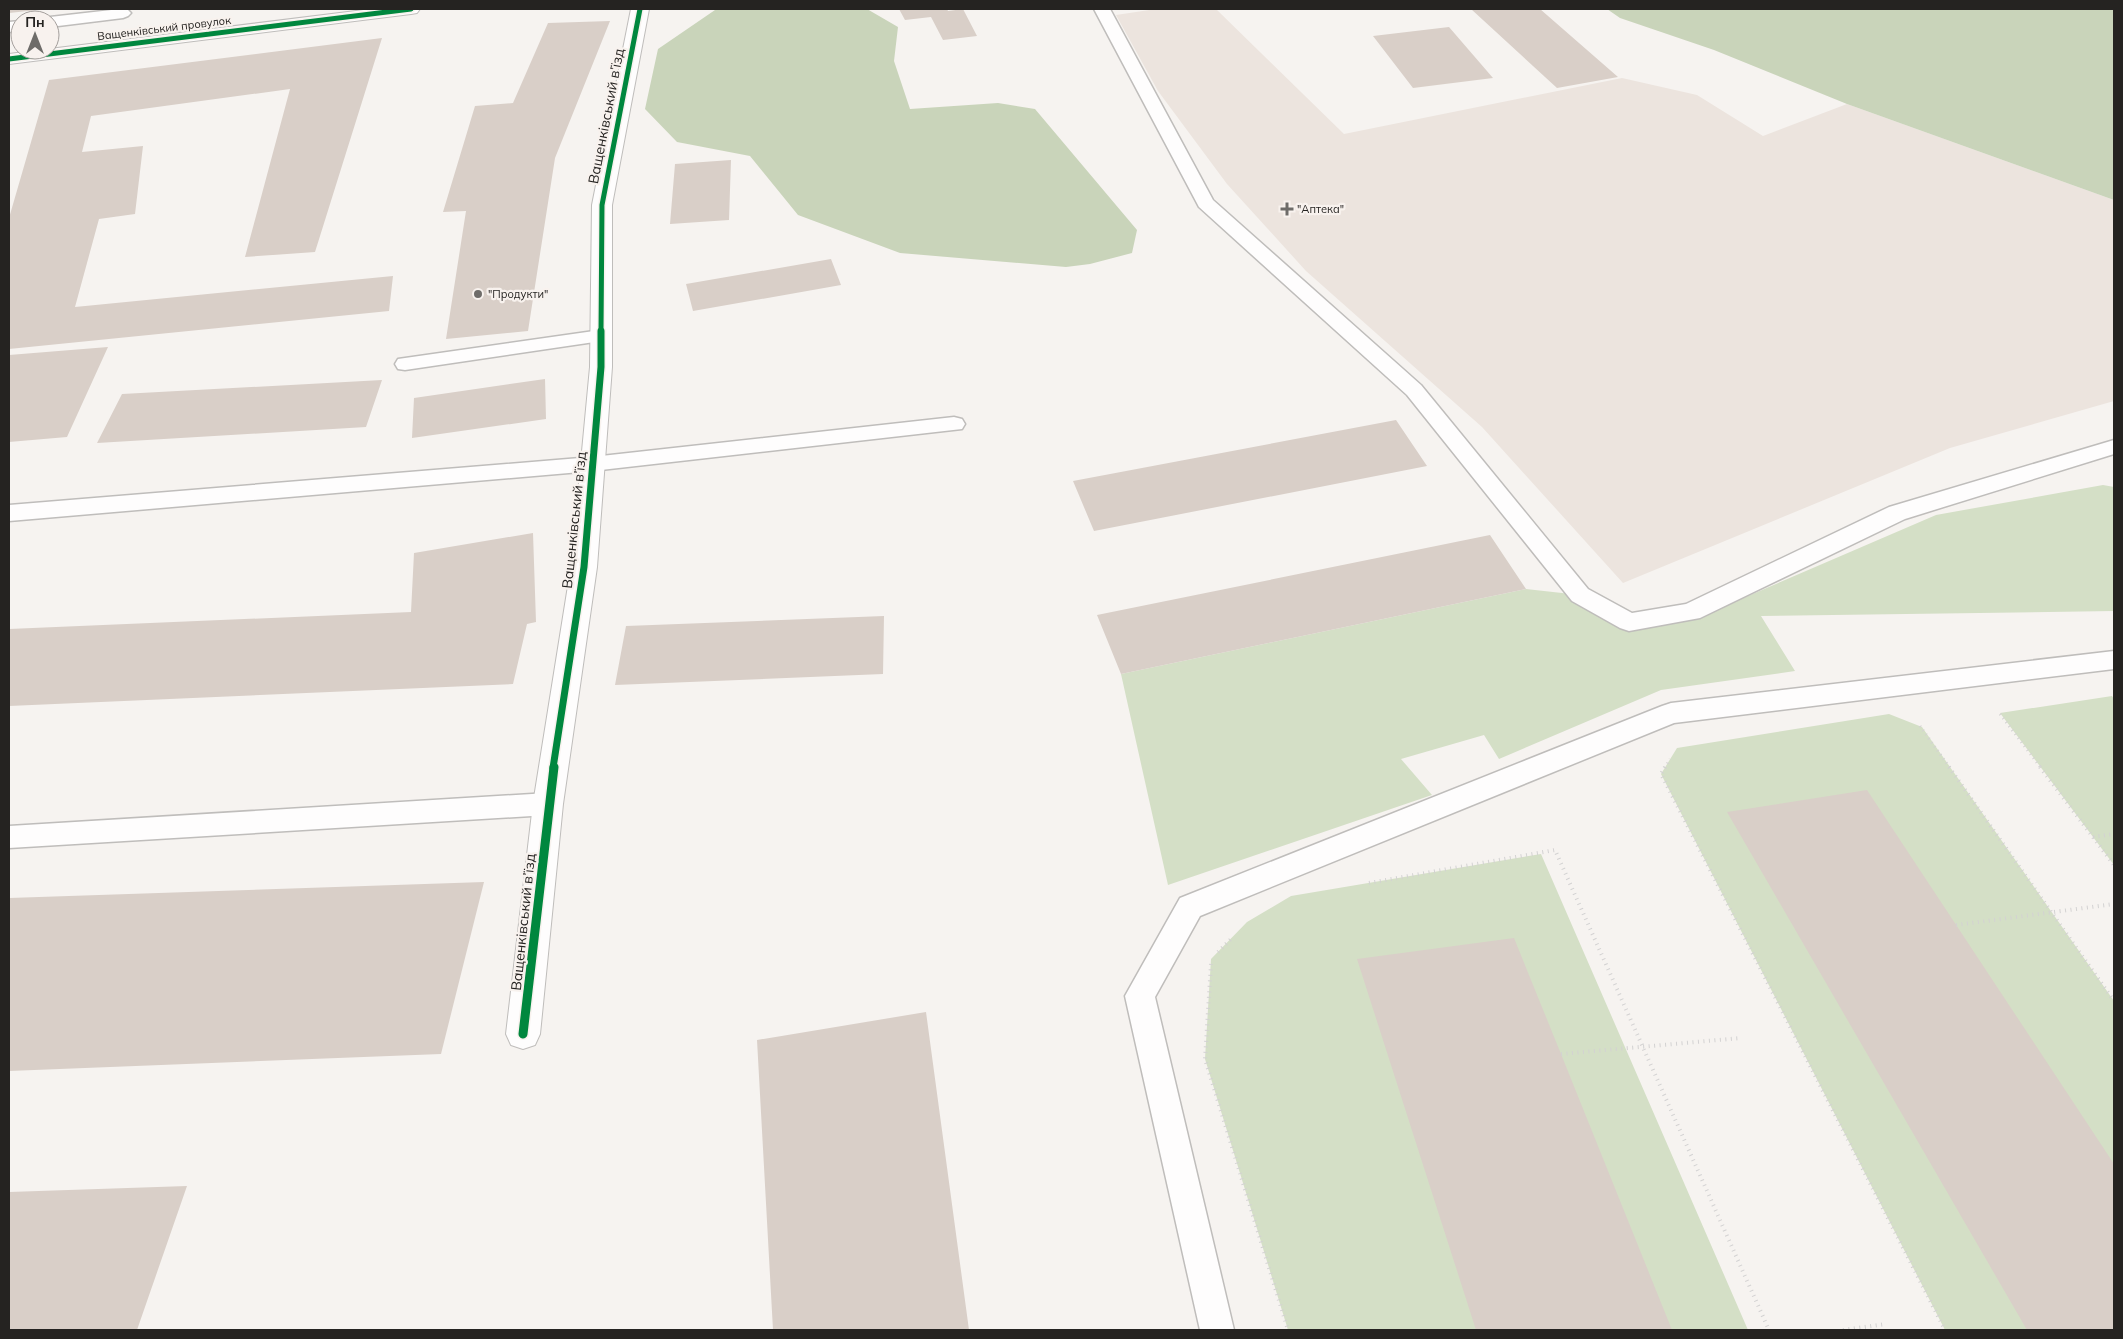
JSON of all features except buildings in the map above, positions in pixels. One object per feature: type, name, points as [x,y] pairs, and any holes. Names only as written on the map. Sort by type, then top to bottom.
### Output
[{"type":"street","name":"Ващенківський провулок","points":[[9,59],[411,9]]},
{"type":"street","name":"Ващенківський в’їзд","points":[[522,1034],[548,804],[584,567],[600,367],[602,205],[640,9]]},
{"type":"lane","points":[[1102,9],[1205,203],[1414,390],[1580,595],[1629,622],[1691,612],[1896,513],[2114,447]]},
{"type":"lane","points":[[60,21],[123,13]]},
{"type":"lane","points":[[404,364],[601,336]]},
{"type":"lane","points":[[9,513],[592,464],[954,424]]},
{"type":"lane","points":[[1217,1330],[1140,996],[1190,908],[1671,713],[2114,660]]},
{"type":"lane","points":[[9,837],[548,804]]},
{"type":"path","points":[[2010,712],[2000,713],[2114,865]]},
{"type":"path","points":[[1914,724],[1922,727],[2114,1001]]},
{"type":"path","points":[[1673,754],[1661,774],[1945,1330]]},
{"type":"path","points":[[2093,837],[2114,834]]},
{"type":"path","points":[[1368,883],[1555,850],[1769,1330]]},
{"type":"path","points":[[1956,925],[2114,904]]},
{"type":"path","points":[[1235,934],[1212,959],[1206,1059],[1288,1330]]},
{"type":"path","points":[[1561,1054],[1740,1038]]},
{"type":"path","points":[[1844,1330],[1886,1324]]},
{"type":"shaded area","points":[[1156,9],[1216,9],[1344,134],[1622,78],[1697,95],[1763,136],[1847,104],[2114,200],[2114,401],[1950,448],[1623,583],[1482,427],[1306,271],[1227,184],[1158,91],[1116,15]]},
{"type":"green space","points":[[867,9],[898,27],[894,61],[910,109],[998,103],[1035,109],[1137,230],[1132,253],[1090,264],[1066,267],[900,253],[798,215],[750,156],[677,142],[645,109],[658,49],[715,10]]},
{"type":"green space","points":[[1607,9],[2114,9],[2114,200],[1847,104],[1714,50],[1620,18]]},
{"type":"green space","points":[[2103,485],[2114,487],[2114,611],[1761,616],[1795,671],[1661,690],[1499,759],[1484,735],[1401,759],[1432,795],[1168,885],[1121,674],[1526,589],[1580,595],[1629,622],[1704,615],[1936,515]]},
{"type":"green space","points":[[2112,696],[2114,699],[2114,865],[2000,713]]},
{"type":"green space","points":[[1889,714],[1922,727],[2114,1001],[2114,1330],[1945,1330],[1661,774],[1677,748]]},
{"type":"green space","points":[[1541,854],[1748,1330],[1288,1330],[1205,1059],[1211,959],[1247,922],[1291,896]]},
{"type":"cycle path","points":[[9,59],[411,9]]},
{"type":"cycle path","points":[[523,1034],[548,804],[584,567],[601,367],[602,205],[640,9]]},
{"type":"place","name":"\"Аптека\"","points":[[1287,209]]},
{"type":"place","name":"\"Продукти\"","points":[[478,294]]}]
